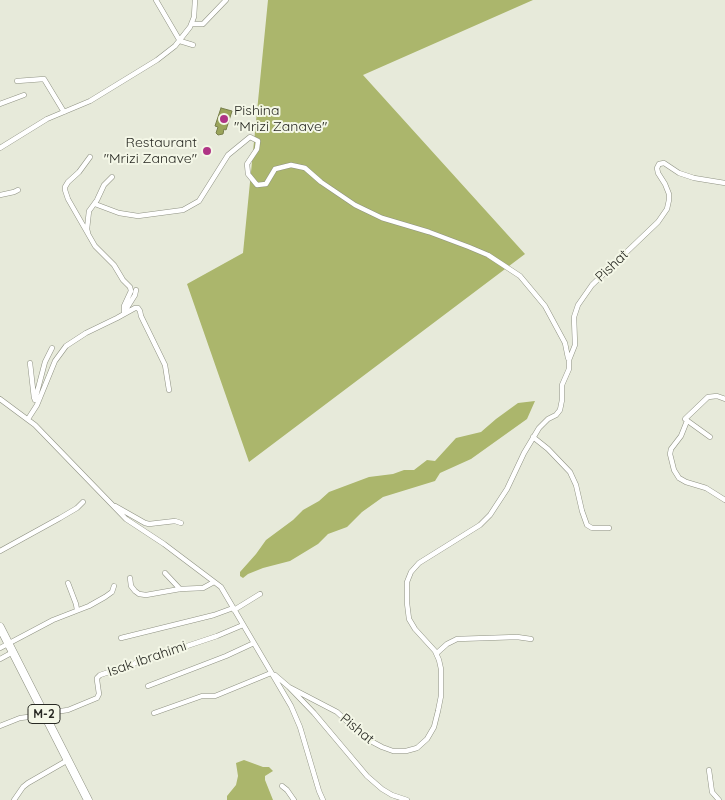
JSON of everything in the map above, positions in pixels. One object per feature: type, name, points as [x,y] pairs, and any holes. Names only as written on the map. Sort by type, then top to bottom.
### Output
[{"type":"main road","name":"M-2","points":[[0,627],[88,800]]},
{"type":"street","points":[[156,0],[180,41],[192,45]]},
{"type":"street","points":[[0,148],[47,119],[90,101],[157,60],[180,41],[192,24],[195,0]]},
{"type":"street","points":[[192,24],[204,24],[226,0]]},
{"type":"street","points":[[17,81],[44,79],[64,112]]},
{"type":"street","points":[[0,104],[24,95]]},
{"type":"street","points":[[95,204],[119,213],[138,216],[183,210],[199,201],[228,155],[250,137],[258,141],[257,150],[247,164],[248,174],[257,185],[266,184],[276,169],[291,165],[306,168],[321,182],[355,205],[382,218],[429,232],[488,255],[520,276],[545,306],[565,343],[569,360]]},
{"type":"street","points":[[90,156],[79,172],[66,184],[65,190],[68,199],[96,246],[114,265],[123,280],[130,287],[131,292],[124,306],[124,314]]},
{"type":"street","name":"Pishat","points":[[271,673],[289,686],[337,712],[357,732],[374,744],[394,751],[406,751],[417,748],[427,739],[434,727],[438,711],[441,677],[437,653],[415,629],[409,619],[406,594],[411,572],[419,563],[470,532],[490,515],[507,489],[533,437],[544,423],[560,410],[562,385],[569,369],[569,360],[575,344],[574,318],[582,298],[598,279],[658,222],[667,209],[669,194],[658,173],[657,168],[659,164],[664,163],[679,173],[694,178],[725,183]]},
{"type":"street","points":[[88,234],[88,214],[104,185],[112,178]]},
{"type":"street","points":[[0,195],[18,190]]},
{"type":"street","points":[[124,314],[136,290]]},
{"type":"street","points":[[28,419],[61,351],[76,339],[135,308],[139,309],[165,365],[170,390]]},
{"type":"street","points":[[34,408],[45,362],[52,348]]},
{"type":"street","points":[[30,363],[35,400]]},
{"type":"street","points":[[725,399],[714,395],[708,397],[686,419],[687,421],[681,436],[671,449],[670,454],[674,470],[679,478],[706,488],[725,500]]},
{"type":"street","points":[[0,399],[28,419],[126,519],[164,544],[221,587],[286,697],[298,722],[323,800]]},
{"type":"street","points":[[687,421],[710,437]]},
{"type":"street","points":[[533,437],[548,449],[570,472],[576,485],[587,525],[599,529],[609,528]]},
{"type":"street","points":[[0,551],[77,508],[83,502]]},
{"type":"street","points":[[110,503],[145,523],[175,521],[181,523]]},
{"type":"street","points":[[165,573],[180,589]]},
{"type":"street","points":[[130,578],[132,588],[139,594],[203,588],[214,582]]},
{"type":"street","points":[[68,583],[76,604],[76,610]]},
{"type":"street","points":[[0,648],[53,620],[90,606],[109,595],[114,586]]},
{"type":"street","name":"Isak Ibrahimi","points":[[121,638],[233,609],[260,594]]},
{"type":"street","name":"Isak Ibrahimi","points":[[44,714],[50,710],[68,710],[97,698],[100,694],[97,678],[100,675],[217,636],[243,625]]},
{"type":"street","points":[[437,653],[447,644],[458,639],[517,637],[531,639]]},
{"type":"street","name":"Isak Ibrahimi","points":[[148,686],[226,656],[254,643]]},
{"type":"street","points":[[0,659],[13,652]]},
{"type":"street","points":[[154,713],[202,696],[214,696],[271,673]]},
{"type":"street","name":"Pishat","points":[[289,686],[367,776],[382,789],[407,800]]},
{"type":"street","points":[[0,726],[20,718],[44,714]]},
{"type":"street","points":[[14,800],[28,783],[68,760]]},
{"type":"street","points":[[709,770],[712,792],[719,800]]},
{"type":"street","points":[[282,786],[294,800]]},
{"type":"shaded area","points":[[268,0],[533,0],[363,75],[525,254],[249,462],[187,284],[243,253]]},
{"type":"shaded area","name":"Pishina \"Mrizi Zanave\"","points":[[221,108],[232,111],[226,130],[224,129],[223,134],[218,135],[216,133],[218,127],[215,126]]},
{"type":"shaded area","points":[[535,401],[527,419],[471,459],[440,473],[435,481],[383,497],[362,512],[347,527],[328,534],[318,544],[290,561],[263,568],[243,578],[240,576],[240,572],[266,540],[329,492],[369,477],[393,474],[404,470],[414,470],[427,460],[435,461],[456,438],[481,432],[518,403]]},
{"type":"shaded area","points":[[244,760],[263,767],[269,767],[273,771],[265,776],[265,780],[273,800],[227,800],[227,796],[236,785],[238,776],[236,763]]},
{"type":"place","name":"Pishina \"Mrizi Zanave\"","points":[[224,119]]},
{"type":"place","name":"Restaurant \"Mrizi Zanave\"","points":[[207,151]]}]
